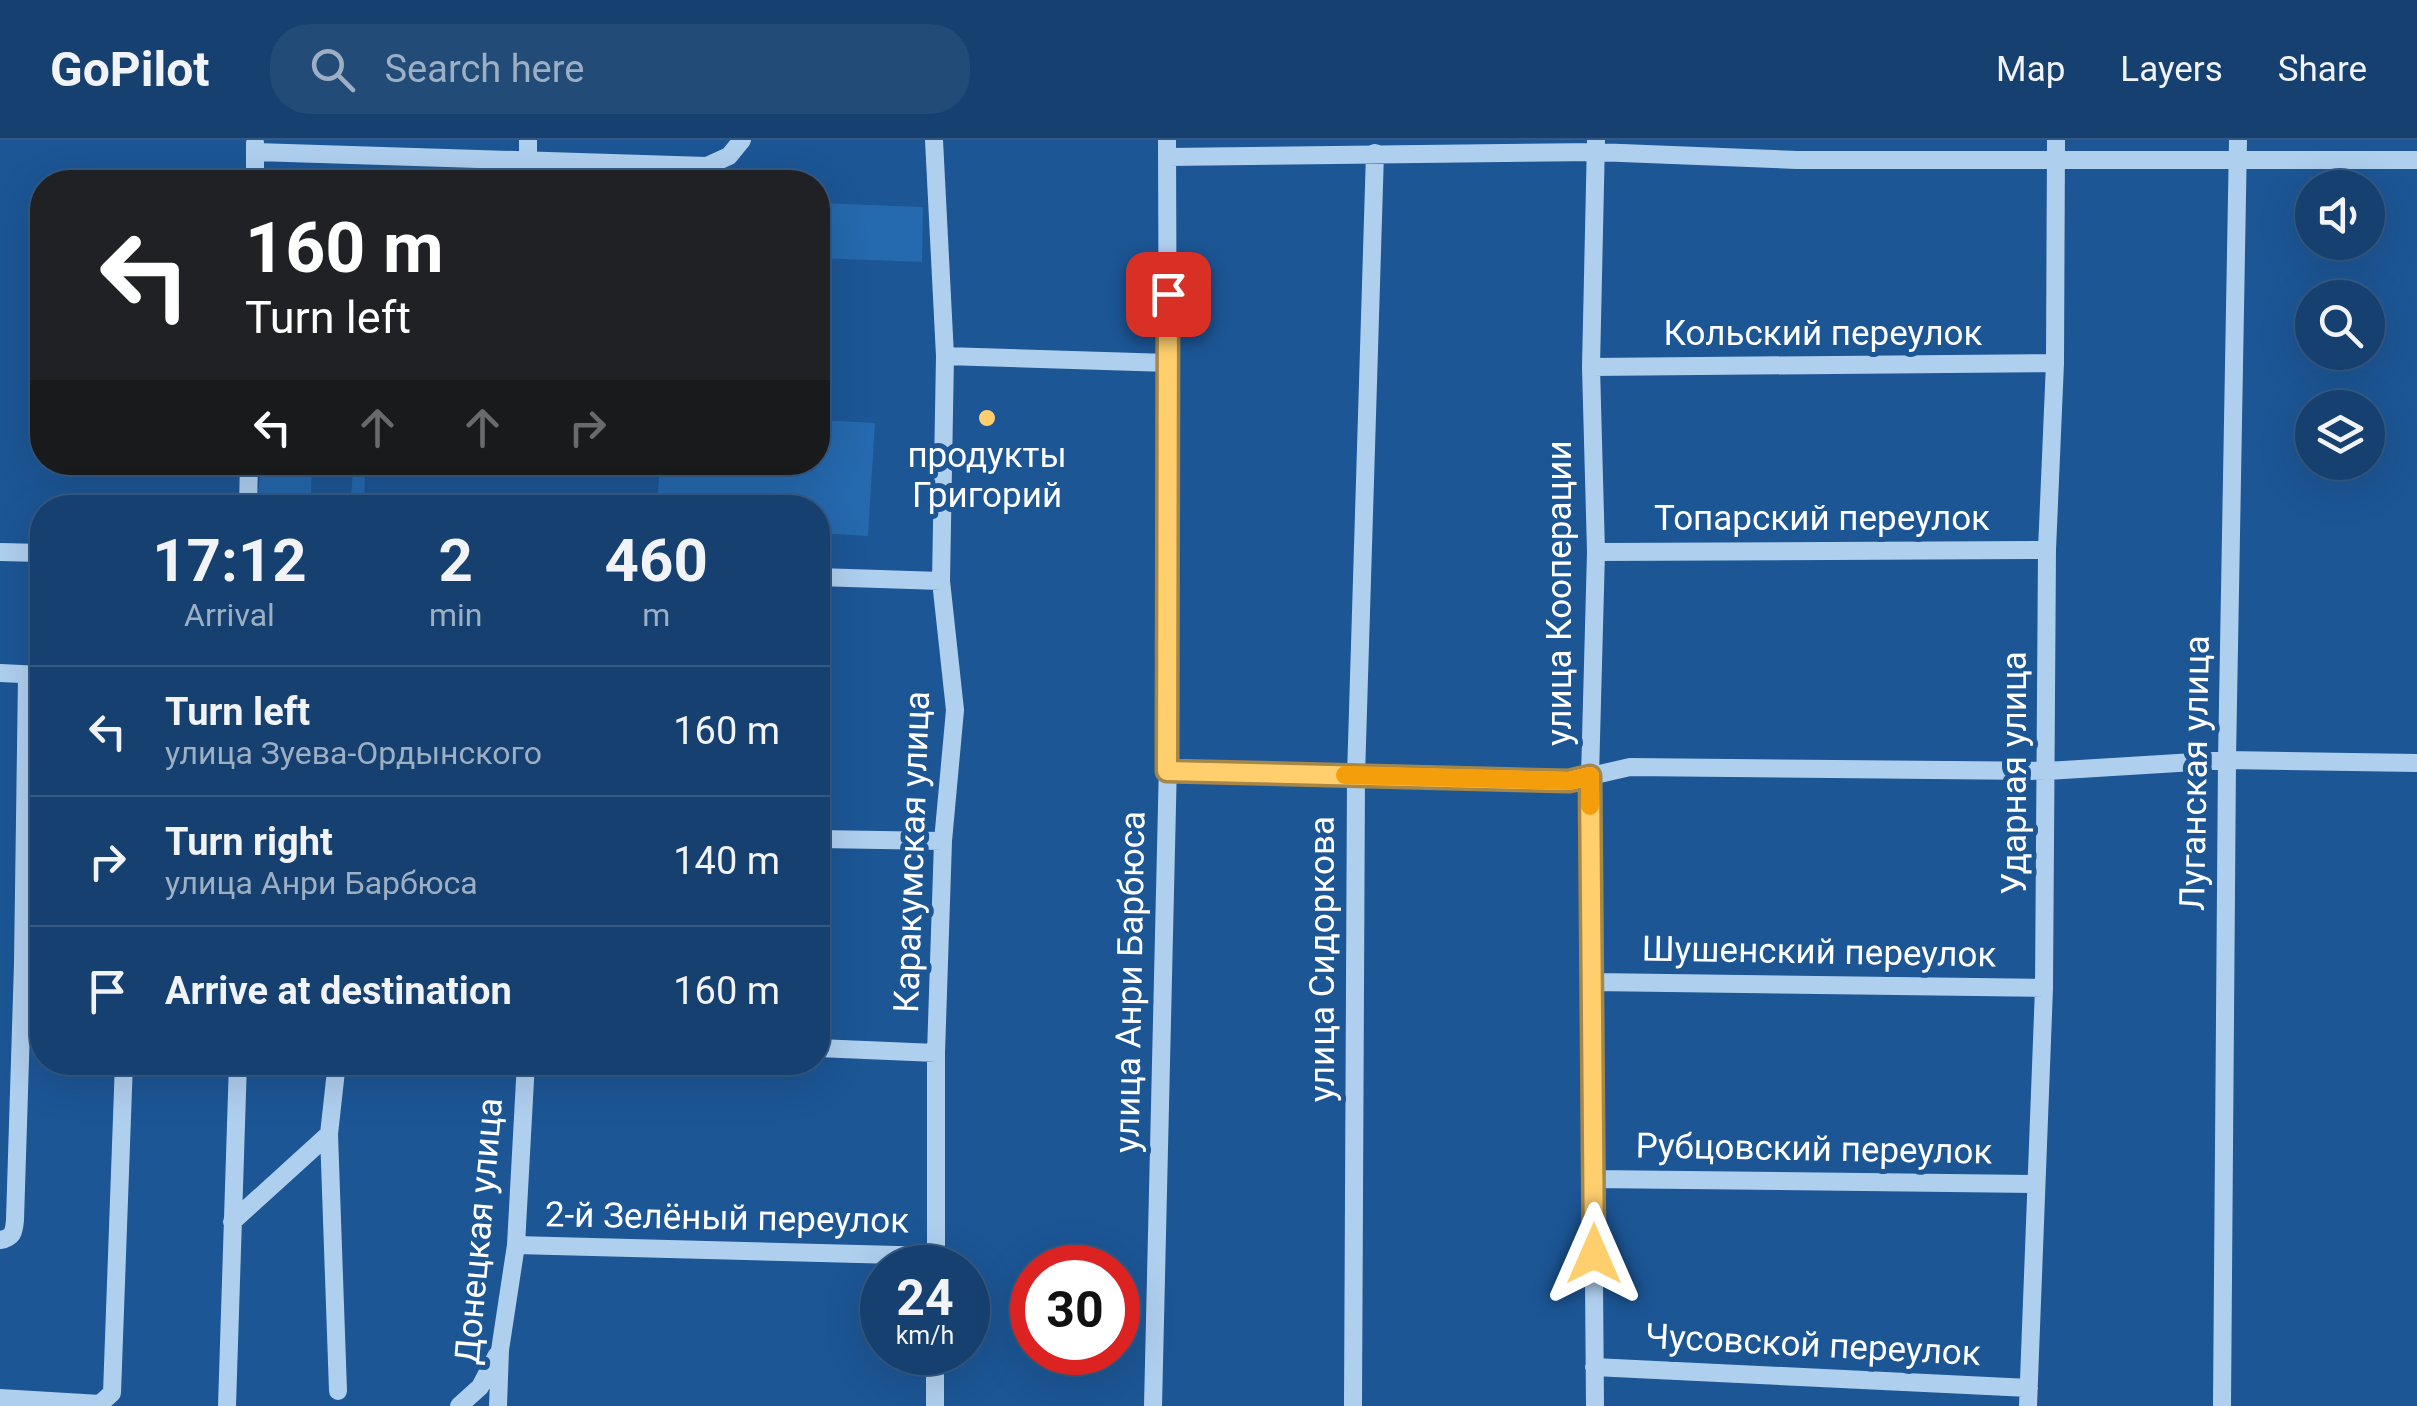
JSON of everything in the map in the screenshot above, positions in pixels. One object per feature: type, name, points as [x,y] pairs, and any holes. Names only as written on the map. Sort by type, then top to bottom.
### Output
[{"type":"street","points":[[528,140],[528,161]]},
{"type":"street","points":[[254,170],[253,143],[528,161],[707,166],[729,156],[742,140]]},
{"type":"street","name":"Каракумская улица","points":[[934,140],[945,356],[942,581],[955,710],[943,841],[936,1053],[936,1245]]},
{"type":"street","name":"Ударная улица","points":[[2029,1397],[2044,988],[2047,550],[2056,140]]},
{"type":"street","name":"Луганская улица","points":[[2222,1406],[2227,760],[2238,140]]},
{"type":"street","points":[[1167,148],[1375,152],[1596,146],[1797,160],[2417,160]]},
{"type":"street","name":"улица Кооперации","points":[[1595,1406],[1590,776],[1596,552],[1591,367],[1596,146]]},
{"type":"street","name":"улица Анри Барбюса","points":[[1153,1406],[1167,771],[1167,148]]},
{"type":"street","name":"улица Сидоркова","points":[[1353,1406],[1356,776],[1375,152]]},
{"type":"street","points":[[945,356],[1169,363]]},
{"type":"street","name":"Кольский переулок","points":[[1591,367],[2054,364]]},
{"type":"street","name":"Топарский переулок","points":[[1596,552],[2047,550]]},
{"type":"street","points":[[0,552],[30,553]]},
{"type":"street","points":[[830,577],[942,581]]},
{"type":"street","points":[[0,673],[30,675]]},
{"type":"street","points":[[1167,771],[1569,781],[1630,767],[2047,771],[2227,760],[2417,764]]},
{"type":"street","points":[[0,1240],[14,1232],[9,1088],[23,964],[30,780]]},
{"type":"street","points":[[830,839],[943,841]]},
{"type":"street","name":"Шушенский переулок","points":[[1593,982],[2044,988]]},
{"type":"street","points":[[830,1049],[936,1053]]},
{"type":"street","points":[[0,1398],[100,1404],[112,1392],[124,1075]]},
{"type":"street","points":[[226,1406],[238,1075]]},
{"type":"street","points":[[336,1075],[329,1134],[338,1391]]},
{"type":"street","name":"Донецкая улица","points":[[498,1406],[500,1350],[516,1245],[525,1075]]},
{"type":"street","points":[[232,1222],[329,1134]]},
{"type":"street","name":"Рубцовский переулок","points":[[1593,1179],[2036,1184]]},
{"type":"street","name":"2-й Зелёный переулок","points":[[516,1245],[860,1259]]},
{"type":"street","points":[[459,1406],[480,1387],[500,1350]]},
{"type":"street","name":"Чусовской переулок","points":[[1594,1367],[2029,1397]]},
{"type":"street","points":[[935,1375],[935,1406]]},
{"type":"shaded area","points":[[830,203],[923,207],[922,262],[830,258]]},
{"type":"shaded area","points":[[830,421],[875,423],[868,536],[830,534],[830,495],[658,495],[659,475],[830,475]]},
{"type":"shaded area","points":[[260,475],[312,475],[311,495],[258,495]]},
{"type":"shaded area","points":[[353,475],[365,475],[364,495],[351,495]]},
{"type":"slow traffic","points":[[1345,775],[1569,781],[1590,776],[1590,806]]},
{"type":"place","name":"продукты Григорий","points":[[987,418]]},
{"type":"route","points":[[1168,294],[1167,771],[1569,781],[1590,776],[1594,1254]]}]
